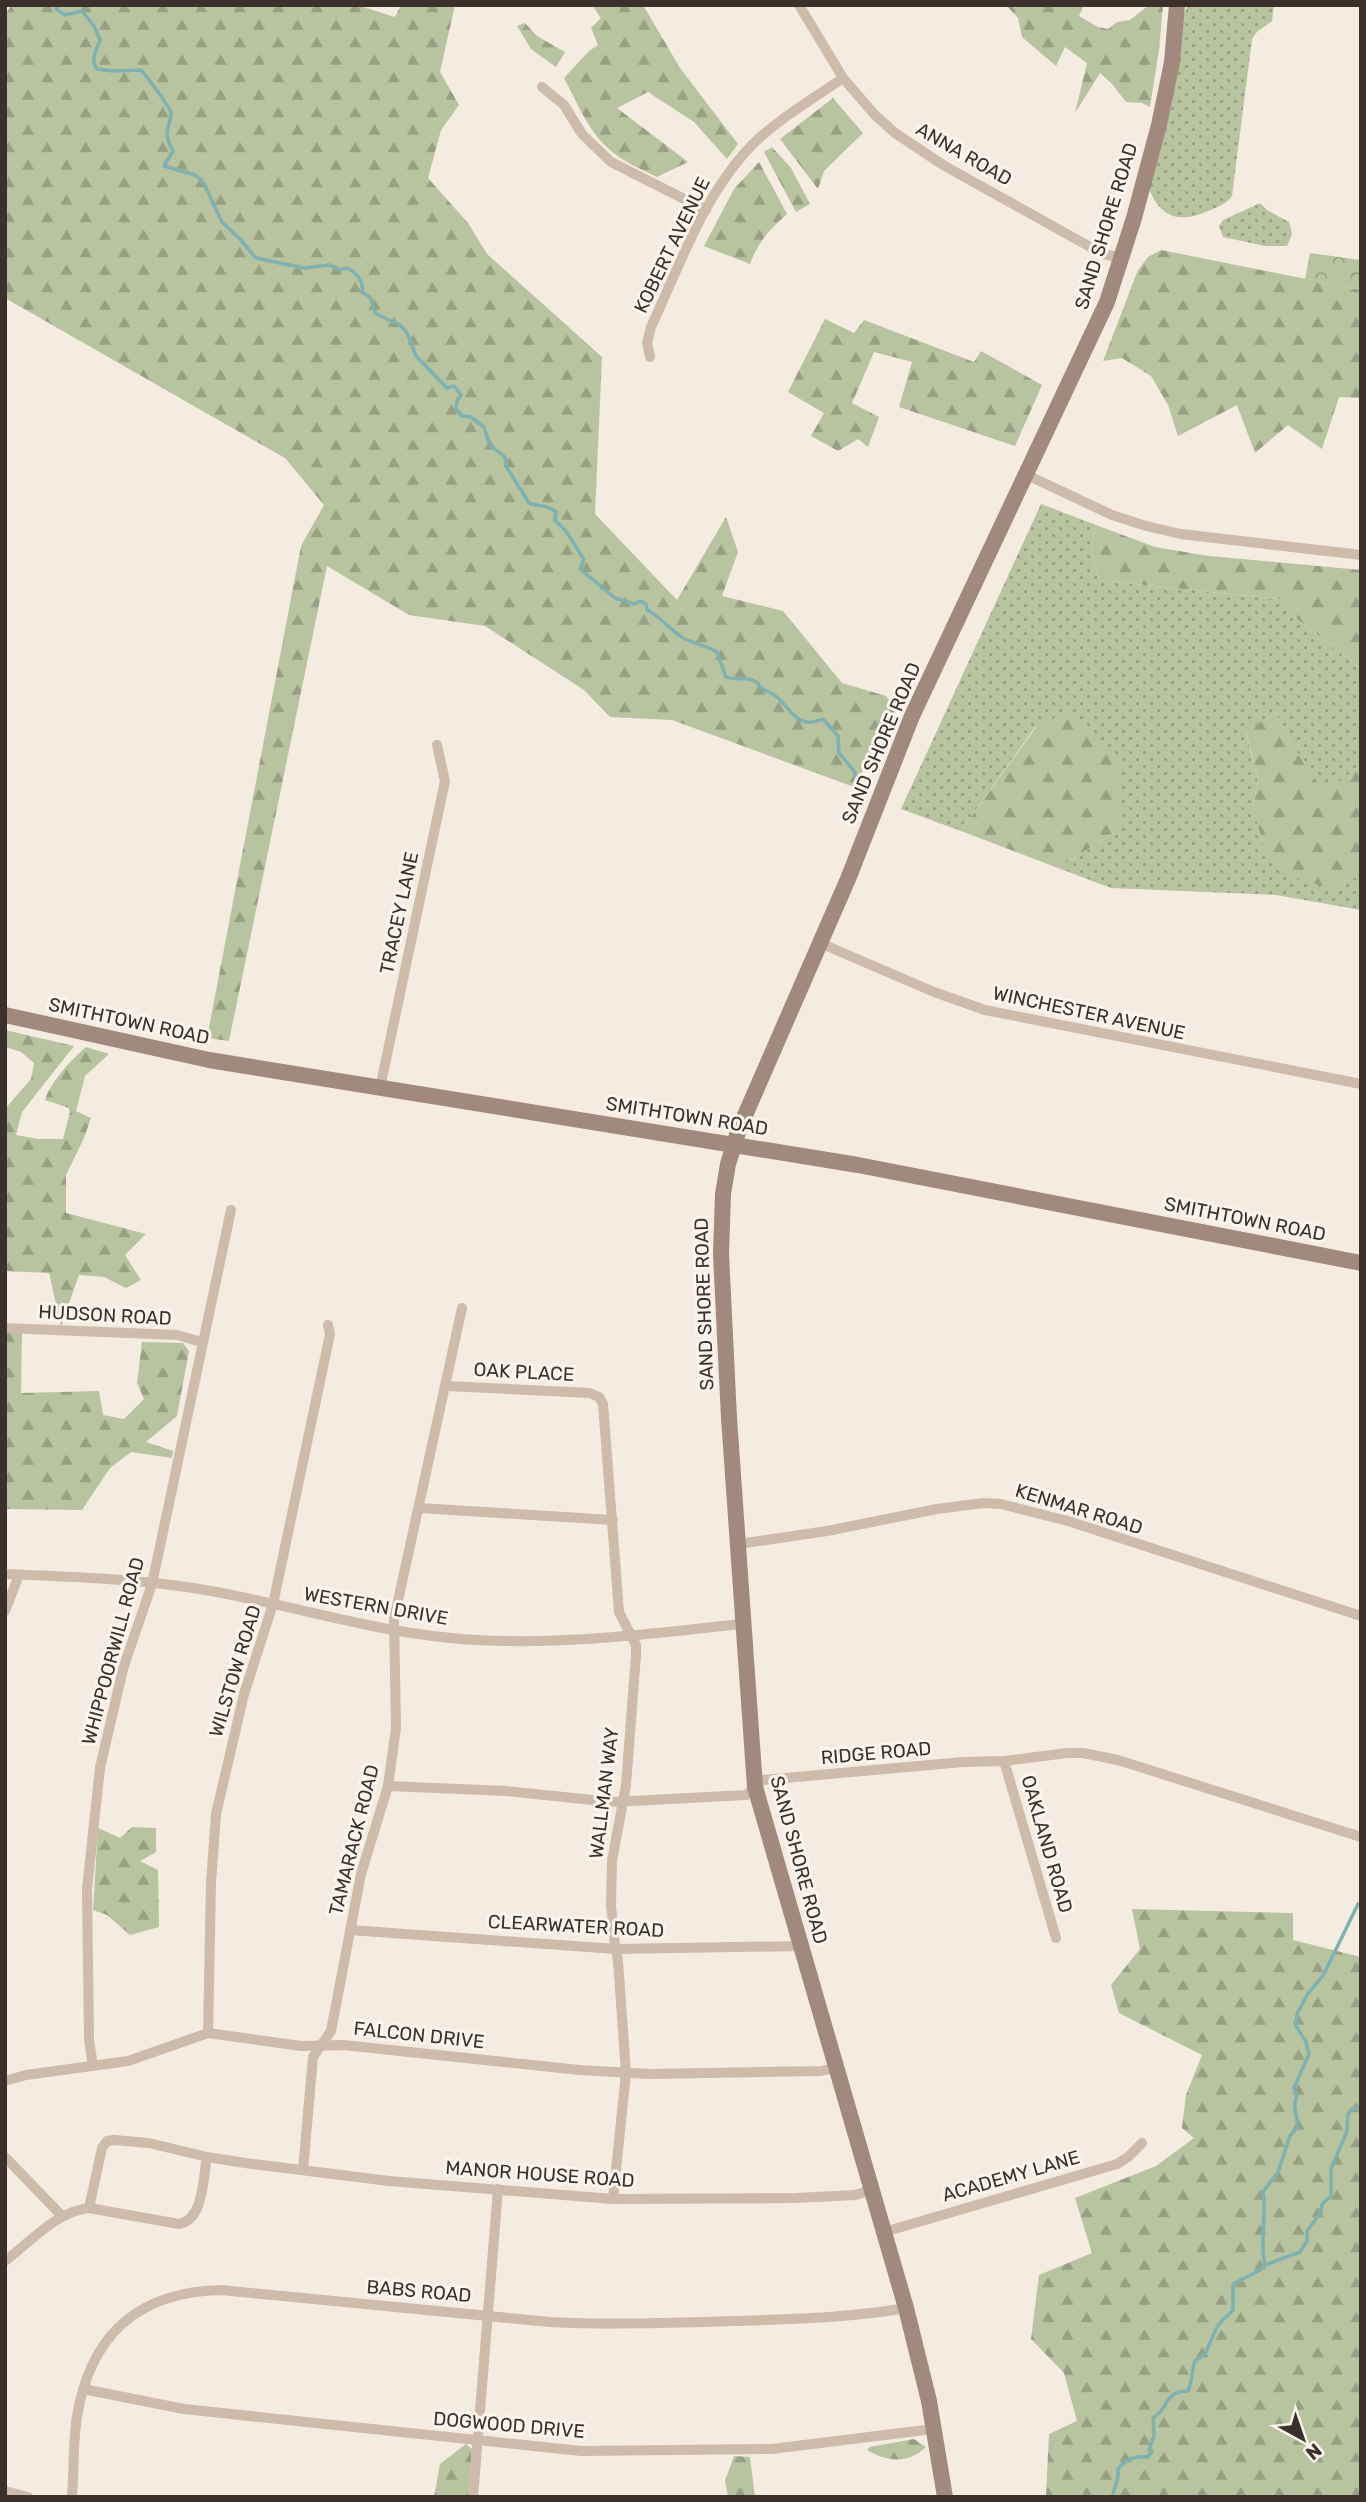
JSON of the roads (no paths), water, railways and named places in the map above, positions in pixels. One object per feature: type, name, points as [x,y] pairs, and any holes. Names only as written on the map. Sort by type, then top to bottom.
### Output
[{"type":"street","name":"ANNA ROAD","points":[[799,5],[843,78],[874,114],[895,133],[925,154],[1103,254],[1122,258]]},
{"type":"street","name":"SAND SHORE ROAD","points":[[946,2497],[929,2401],[906,2308],[755,1787],[729,1418],[720,1247],[723,1194],[734,1143],[820,943],[912,716],[1096,328],[1122,258],[1167,87],[1177,5]]},
{"type":"street","name":"KOBERT AVENUE","points":[[650,357],[647,343],[651,327],[706,210],[728,173],[753,144],[843,78]]},
{"type":"street","points":[[541,87],[564,106],[582,134],[611,162],[706,210]]},
{"type":"street","points":[[1027,475],[1102,510],[1146,526],[1181,534],[1361,555]]},
{"type":"street","name":"TRACEY LANE","points":[[380,1088],[445,781],[438,745]]},
{"type":"street","name":"WINCHESTER AVENUE","points":[[820,943],[934,992],[985,1010],[1361,1084]]},
{"type":"street","name":"SMITHTOWN ROAD","points":[[5,1015],[209,1060],[734,1143],[1361,1263]]},
{"type":"street","name":"WHIPPOORWILL ROAD","points":[[93,2066],[89,2040],[87,1889],[96,1800],[113,1707],[152,1584],[230,1210]]},
{"type":"street","name":"TAMARACK ROAD","points":[[303,2170],[313,2057],[331,2031],[361,1874],[388,1786],[396,1728],[394,1630],[462,1308]]},
{"type":"street","name":"WILSTOW ROAD","points":[[208,2033],[211,1883],[216,1814],[244,1695],[273,1604],[330,1334],[328,1325]]},
{"type":"street","name":"HUDSON ROAD","points":[[5,1328],[177,1335],[202,1342]]},
{"type":"street","name":"OAK PLACE","points":[[446,1386],[590,1393],[599,1397]]},
{"type":"street","name":"WALLMAN WAY","points":[[599,1397],[603,1404],[619,1612],[636,1645],[623,1800],[612,1861],[611,1905],[626,2073],[613,2199]]},
{"type":"street","name":"KENMAR ROAD","points":[[739,1544],[827,1531],[937,1509],[984,1503],[1001,1504],[1068,1521],[1361,1616]]},
{"type":"street","points":[[419,1508],[613,1520]]},
{"type":"street","name":"WESTERN DRIVE","points":[[5,1574],[95,1578],[212,1591],[394,1630],[476,1640],[524,1642],[630,1636],[742,1623]]},
{"type":"street","points":[[5,1611],[19,1575]]},
{"type":"street","name":"RIDGE ROAD","points":[[388,1786],[506,1791],[612,1802],[746,1795],[763,1780],[963,1762],[1004,1761],[1067,1753],[1094,1754],[1361,1837]]},
{"type":"street","name":"OAKLAND ROAD","points":[[1004,1761],[1056,1938]]},
{"type":"street","name":"CLEARWATER ROAD","points":[[350,1930],[616,1949],[801,1946]]},
{"type":"street","name":"FALCON DRIVE","points":[[5,2081],[128,2061],[208,2033],[301,2046],[343,2045],[626,2073],[821,2071],[837,2067]]},
{"type":"street","name":"MANOR HOUSE ROAD","points":[[89,2208],[100,2151],[107,2141],[114,2140],[149,2143],[208,2157],[389,2181],[613,2199],[796,2198],[855,2195],[872,2190]]},
{"type":"street","name":"ACADEMY LANE","points":[[884,2232],[1116,2164],[1142,2143]]},
{"type":"street","points":[[5,2261],[62,2216],[78,2209],[89,2208],[185,2223],[195,2213],[208,2157]]},
{"type":"street","points":[[6,2160],[62,2216]]},
{"type":"street","points":[[473,2497],[498,2189]]},
{"type":"street","name":"BABS ROAD","points":[[72,2497],[77,2417],[92,2362],[116,2329],[153,2304],[173,2295],[221,2290],[551,2322],[642,2324],[813,2319],[906,2308]]},
{"type":"street","name":"DOGWOOD DRIVE","points":[[83,2389],[184,2409],[581,2451],[772,2449],[933,2428]]},
{"type":"street","points":[[5,2491],[28,2497]]},
{"type":"waterway","points":[[58,5],[56,9],[65,15],[82,11],[94,26],[100,40],[94,58],[97,69],[141,70],[148,78],[171,113],[167,135],[173,151],[164,166],[200,179],[222,222],[256,258],[304,268],[330,265],[339,270],[347,268],[353,272],[361,281],[362,292],[370,297],[376,314],[400,325],[407,333],[416,356],[447,388],[454,386],[461,395],[456,409],[462,416],[471,417],[484,427],[489,442],[505,457],[506,466],[529,503],[556,512],[555,521],[567,533],[584,559],[580,569],[615,598],[634,604],[640,601],[646,604],[647,610],[680,636],[717,652],[726,677],[757,682],[801,720],[814,722],[823,719],[838,736],[839,753],[854,771],[859,786]]},
{"type":"waterway","points":[[1112,2497],[1118,2469],[1131,2458],[1148,2457],[1152,2451],[1149,2450],[1154,2436],[1153,2418],[1171,2397],[1188,2391],[1195,2361],[1205,2354],[1218,2325],[1233,2310],[1233,2284],[1265,2265],[1263,2192],[1278,2172],[1290,2136],[1297,2128],[1297,2095],[1294,2088],[1309,2054],[1306,2042],[1296,2026],[1297,2014],[1307,1995],[1324,1974],[1358,1904]]},
{"type":"waterway","points":[[1265,2265],[1300,2252],[1307,2241],[1307,2231],[1321,2212],[1322,2204],[1331,2196],[1331,2169],[1347,2131],[1348,2114],[1352,2109],[1361,2108]]}]
